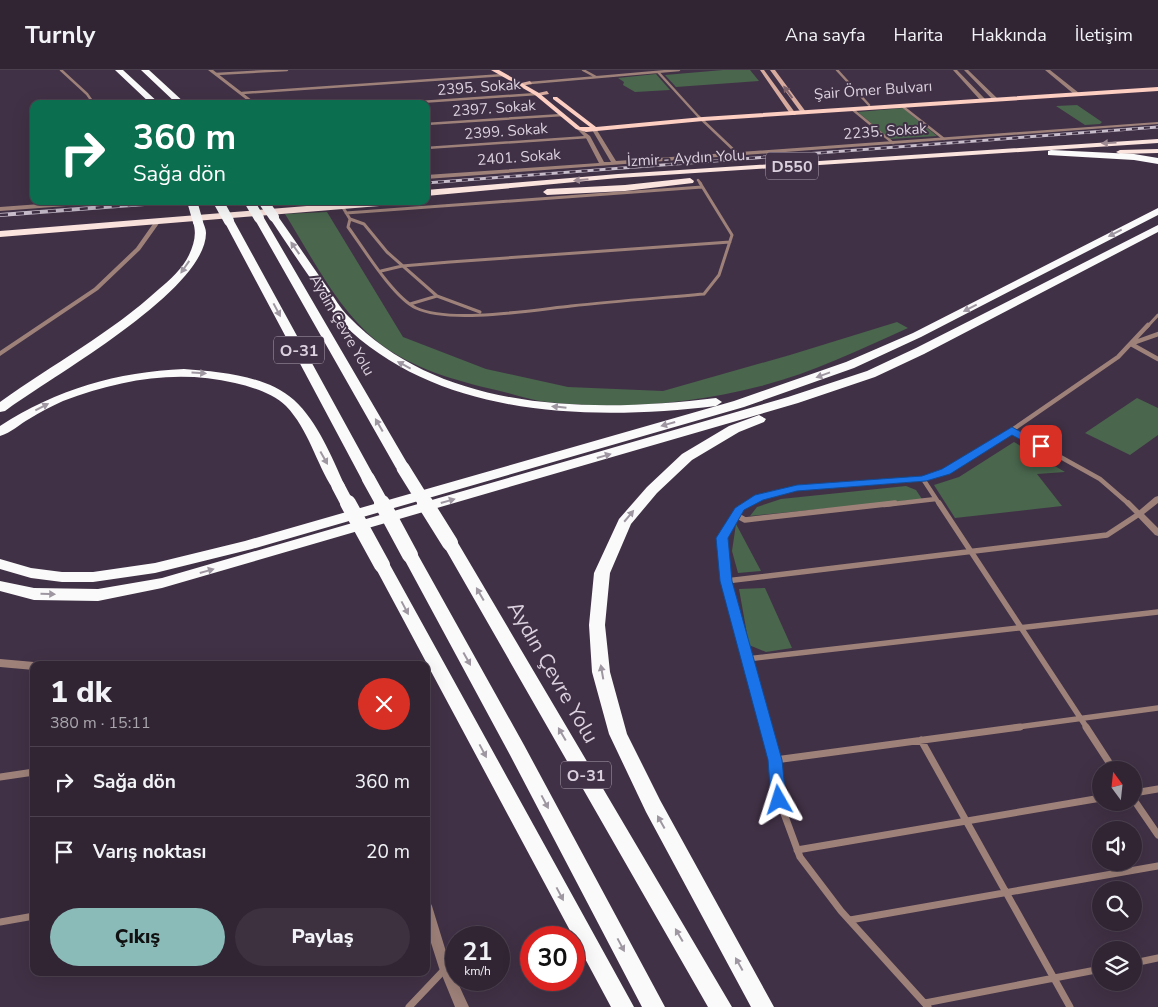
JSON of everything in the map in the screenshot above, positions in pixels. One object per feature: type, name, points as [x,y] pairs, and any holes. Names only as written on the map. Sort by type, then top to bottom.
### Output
[{"type":"highway","points":[[118,70],[151,100]]},
{"type":"highway","points":[[144,70],[178,100]]},
{"type":"highway","name":"İzmir - Aydın Yolu","points":[[430,193],[599,178],[1158,141]]},
{"type":"highway","name":"İzmir - Aydın Yolu","points":[[430,199],[700,184],[1051,154],[1158,151]]},
{"type":"highway","points":[[1051,154],[1134,157],[1158,161]]},
{"type":"highway","points":[[630,176],[636,186]]},
{"type":"highway","points":[[599,178],[603,189]]},
{"type":"highway","points":[[0,408],[139,313],[165,292],[184,270],[195,253],[201,234],[193,205]]},
{"type":"highway","name":"O-31","points":[[220,205],[522,758],[654,1007]]},
{"type":"highway","name":"Aydın Çevre Yolu","points":[[251,205],[403,468],[450,543],[721,1007]]},
{"type":"highway","points":[[0,226],[265,205]]},
{"type":"highway","points":[[266,205],[345,320],[362,336],[396,361],[419,373],[462,389],[518,403],[625,411],[677,408],[728,400],[798,384]]},
{"type":"highway","points":[[0,234],[344,210],[377,205]]},
{"type":"highway","points":[[0,564],[19,571],[69,578],[118,575],[170,565],[247,545],[739,404],[850,365],[917,335],[1158,210]]},
{"type":"highway","points":[[763,1007],[653,806],[618,734],[601,672],[597,625],[602,573],[624,522],[652,490],[687,457],[734,429],[870,374],[920,351],[1158,228]]},
{"type":"highway","points":[[0,432],[52,401],[96,386],[139,376],[185,372],[226,375],[261,386],[290,403],[326,461],[623,1007]]},
{"type":"highway","points":[[0,586],[34,594],[98,595],[162,584],[793,400],[870,374]]},
{"type":"main road","points":[[494,70],[530,83],[547,93],[591,126]]},
{"type":"main road","points":[[762,70],[791,112]]},
{"type":"main road","points":[[772,70],[802,111]]},
{"type":"main road","points":[[506,73],[537,94],[578,128]]},
{"type":"main road","points":[[520,84],[530,83]]},
{"type":"main road","name":"Şair Ömer Bulvarı","points":[[802,111],[902,106],[1158,87]]},
{"type":"main road","points":[[537,94],[547,93]]},
{"type":"main road","name":"Şair Ömer Bulvarı","points":[[578,128],[584,130],[591,126],[700,117],[982,99]]},
{"type":"street","points":[[60,70],[91,100]]},
{"type":"street","points":[[210,70],[250,100]]},
{"type":"street","points":[[216,74],[287,70]]},
{"type":"street","points":[[583,70],[596,77]]},
{"type":"street","points":[[530,83],[679,70]]},
{"type":"street","points":[[837,70],[869,105]]},
{"type":"street","points":[[955,70],[982,99]]},
{"type":"street","points":[[966,70],[994,98]]},
{"type":"street","points":[[1046,70],[1074,92]]},
{"type":"street","points":[[655,71],[738,154]]},
{"type":"street","points":[[242,93],[506,73]]},
{"type":"street","name":"2395. Sokak","points":[[430,101],[537,94]]},
{"type":"street","points":[[902,106],[944,139]]},
{"type":"street","points":[[852,109],[893,143]]},
{"type":"street","name":"2397. Sokak","points":[[430,124],[563,115]]},
{"type":"street","name":"2235. Sokak","points":[[614,163],[1158,123]]},
{"type":"street","points":[[591,126],[614,163]]},
{"type":"street","points":[[578,128],[588,136],[602,164]]},
{"type":"street","name":"2399. Sokak","points":[[430,148],[588,136]]},
{"type":"street","name":"2401. Sokak","points":[[430,177],[614,163]]},
{"type":"street","points":[[350,219],[348,227],[381,271],[410,304],[430,313],[510,312],[704,294],[711,289],[715,281],[732,235],[700,184],[649,193],[430,205]]},
{"type":"street","points":[[0,209],[53,205]]},
{"type":"street","points":[[344,210],[424,205]]},
{"type":"street","points":[[344,210],[350,219],[364,224],[387,252],[437,296],[485,313]]},
{"type":"street","points":[[0,354],[96,289],[138,249],[157,222]]},
{"type":"street","points":[[381,271],[402,266],[730,242]]},
{"type":"street","points":[[410,304],[437,296]]},
{"type":"street","points":[[1092,971],[926,1005],[850,920],[800,857],[779,800],[775,760],[726,581],[722,538],[740,508],[759,498],[797,488],[922,479],[946,472],[1118,358],[1158,315]]},
{"type":"street","points":[[1131,344],[1158,334]]},
{"type":"street","points":[[1131,344],[1158,358]]},
{"type":"street","points":[[1012,430],[1100,479],[1116,491],[1158,533]]},
{"type":"street","points":[[922,479],[1023,628],[1108,761]]},
{"type":"street","points":[[736,515],[745,520],[936,499]]},
{"type":"street","points":[[726,581],[1107,535],[1158,499]]},
{"type":"street","points":[[747,660],[1158,612]]},
{"type":"street","points":[[0,663],[30,666]]},
{"type":"street","points":[[775,760],[1158,708]]},
{"type":"street","points":[[921,740],[1070,1007]]},
{"type":"street","points":[[0,777],[30,773]]},
{"type":"street","points":[[1142,792],[1158,789]]},
{"type":"street","points":[[797,850],[1092,800]]},
{"type":"street","points":[[1142,811],[1158,835]]},
{"type":"street","points":[[850,920],[1158,866]]},
{"type":"street","points":[[0,922],[30,917]]},
{"type":"street","points":[[409,1007],[445,968],[430,919]]},
{"type":"street","points":[[1142,961],[1158,958]]},
{"type":"street","points":[[455,991],[462,1007]]},
{"type":"green space","points":[[723,70],[750,70],[759,81],[676,87],[665,75]]},
{"type":"green space","points":[[656,74],[670,90],[635,92],[623,85],[624,82],[618,78]]},
{"type":"green space","points":[[1077,105],[1102,122],[1100,124],[1085,125],[1056,106]]},
{"type":"green space","points":[[903,108],[937,136],[890,139],[858,112]]},
{"type":"green space","points":[[327,212],[403,337],[486,369],[568,387],[663,391],[897,322],[908,328],[799,374],[780,381],[735,392],[655,404],[601,405],[534,400],[465,382],[419,366],[391,351],[363,329],[326,282],[285,214]]},
{"type":"green space","points":[[1137,398],[1158,408],[1158,435],[1130,455],[1085,433]]},
{"type":"green space","points":[[1014,442],[1065,472],[1037,474],[1062,506],[955,518],[934,485],[959,477]]},
{"type":"green space","points":[[906,486],[916,490],[922,499],[750,516],[757,507],[781,499]]},
{"type":"green space","points":[[736,524],[761,571],[738,573],[732,551]]},
{"type":"green space","points":[[765,588],[792,648],[766,652],[749,645],[739,589]]},
{"type":"railway","points":[[430,183],[1158,127]]},
{"type":"railway","points":[[0,215],[131,205]]},
{"type":"route","points":[[779,800],[775,760],[726,581],[722,538],[740,508],[759,498],[797,488],[922,479],[946,472],[1012,430],[1041,446]]}]
